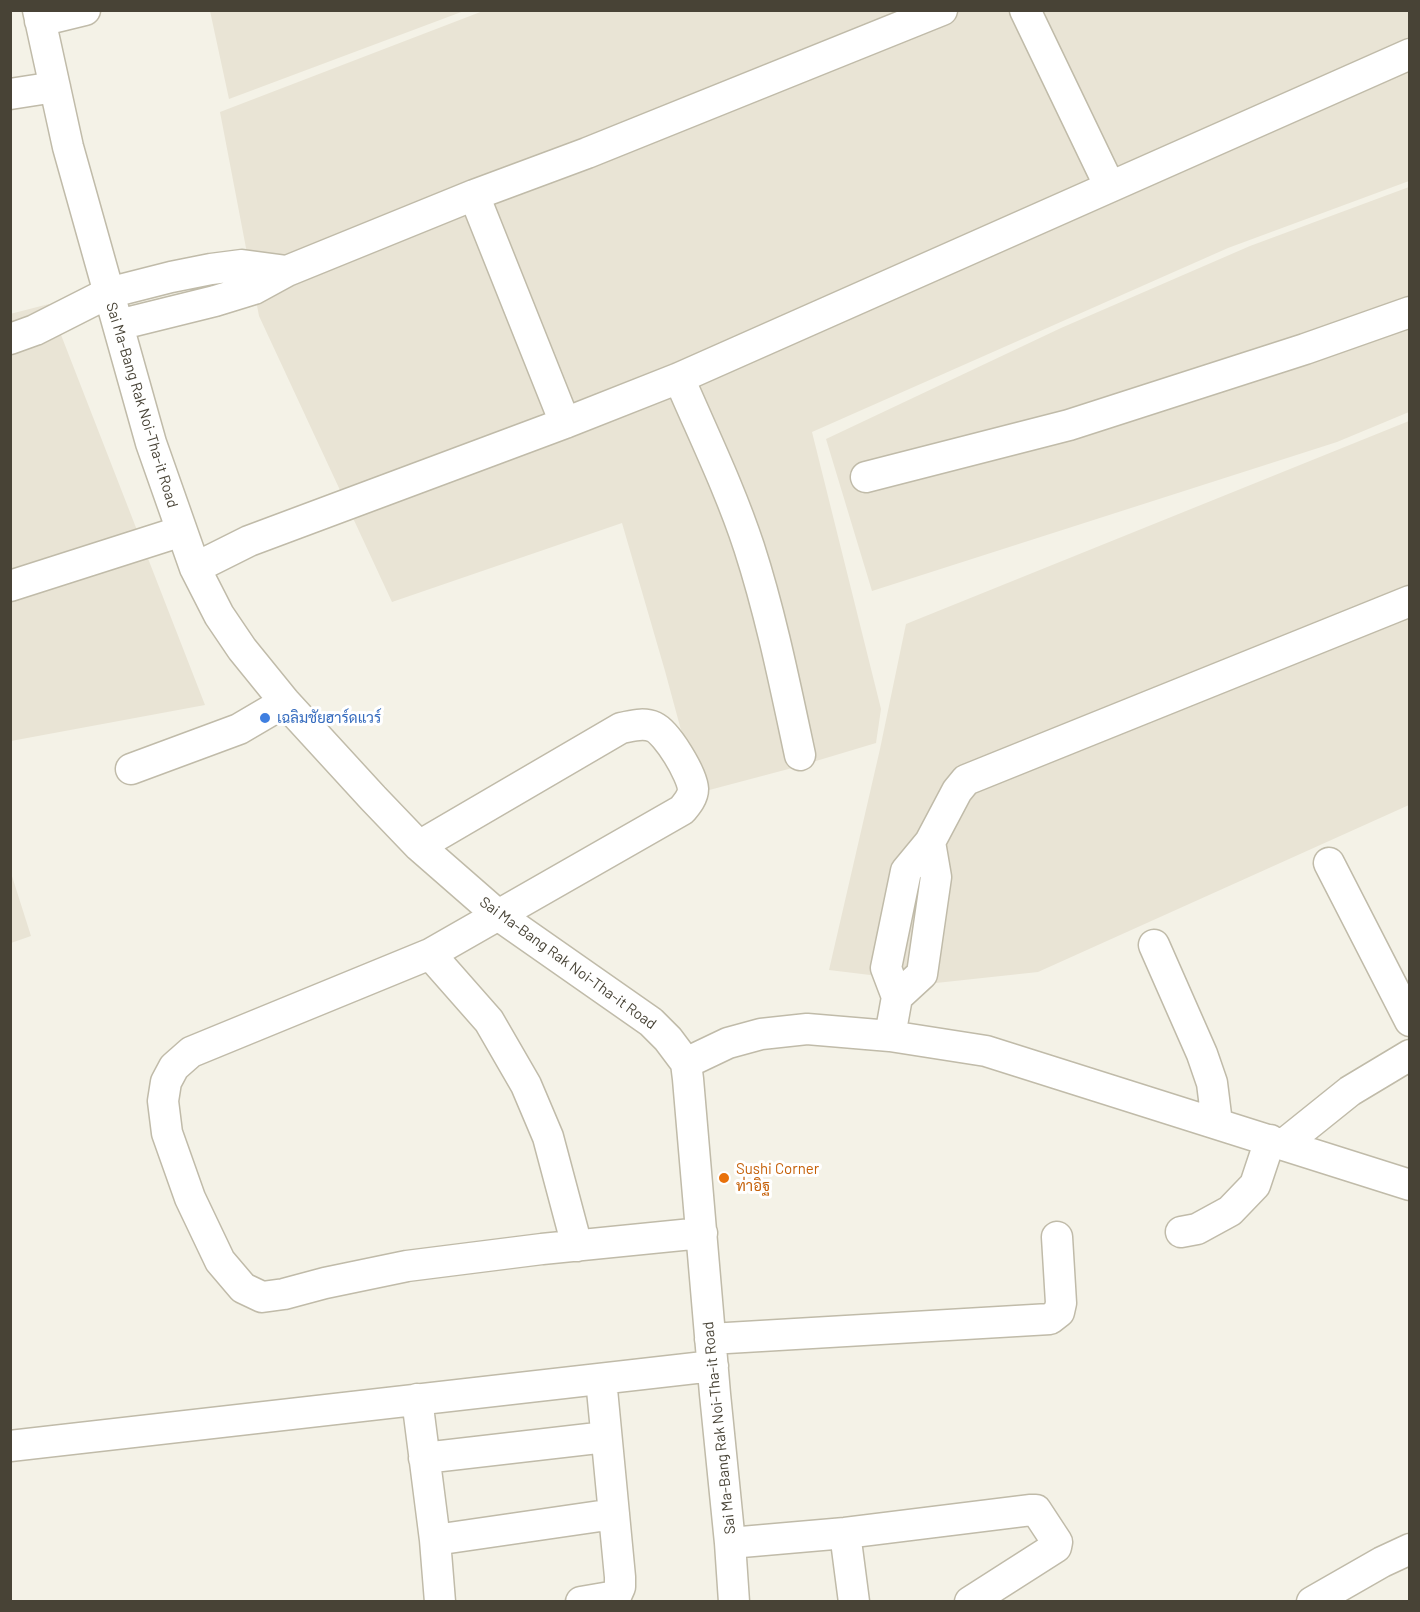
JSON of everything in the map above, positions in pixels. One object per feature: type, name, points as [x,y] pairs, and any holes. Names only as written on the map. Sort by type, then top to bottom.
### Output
[{"type":"street","points":[[39,16],[85,10]]},
{"type":"street","points":[[118,325],[254,289],[287,271],[474,195],[598,148],[942,10]]},
{"type":"street","points":[[1025,10],[1110,187]]},
{"type":"street","name":"Sai Ma-Bang Rak Noi-Tha-it Road","points":[[39,16],[68,147],[151,443],[195,568],[219,615],[285,702],[419,846],[498,915],[651,1022],[668,1039],[686,1064],[735,1602]]},
{"type":"street","points":[[195,568],[249,541],[679,378],[1410,54]]},
{"type":"street","points":[[10,94],[55,87]]},
{"type":"street","points":[[474,195],[565,423]]},
{"type":"street","points":[[10,339],[35,330],[108,293],[211,269],[242,265],[287,271]]},
{"type":"street","points":[[866,477],[1070,425],[1305,349],[1410,312]]},
{"type":"street","points":[[679,378],[749,546],[773,630],[801,755]]},
{"type":"street","points":[[10,586],[182,531]]},
{"type":"street","points":[[890,1036],[897,997],[886,968],[906,871],[930,842],[957,791],[966,780],[1410,601]]},
{"type":"street","points":[[131,769],[239,729],[285,702]]},
{"type":"street","points":[[419,846],[621,728],[645,724],[656,728],[673,746],[693,790],[690,800],[682,810],[430,954],[191,1052],[174,1067],[166,1082],[163,1101],[167,1133],[190,1198],[220,1261],[243,1288],[262,1297],[406,1266],[702,1233]]},
{"type":"street","points":[[1329,863],[1410,1021]]},
{"type":"street","points":[[1154,945],[1202,1053],[1212,1083],[1217,1124]]},
{"type":"street","points":[[430,954],[489,1021],[526,1085],[548,1137],[577,1246]]},
{"type":"street","points":[[686,1064],[728,1043],[761,1034],[807,1029],[890,1036],[986,1051],[1410,1185]]},
{"type":"street","points":[[1181,1232],[1197,1229],[1230,1211],[1256,1185],[1277,1142],[1350,1091],[1410,1055]]},
{"type":"street","points":[[10,1446],[601,1378],[712,1352],[1050,1319],[1059,1311],[1061,1303],[1057,1237]]},
{"type":"street","points":[[581,1602],[616,1596],[620,1587],[601,1378]]},
{"type":"street","points":[[417,1400],[435,1540],[440,1602]]},
{"type":"street","points":[[424,1458],[606,1437]]},
{"type":"street","points":[[730,1543],[844,1533],[1035,1510],[1056,1542],[1056,1547],[970,1602]]},
{"type":"street","points":[[435,1540],[614,1514]]},
{"type":"street","points":[[844,1533],[854,1602]]},
{"type":"street","points":[[1311,1602],[1410,1549]]},
{"type":"shaded area","points":[[210,10],[464,11],[229,99]]},
{"type":"shaded area","points":[[483,11],[1409,11],[1409,181],[1228,248],[812,432],[881,709],[876,743],[698,793],[622,523],[392,602],[259,316],[220,112]]},
{"type":"shaded area","points":[[1409,187],[1409,412],[1337,442],[872,591],[826,439],[1061,328],[1250,246]]},
{"type":"shaded area","points":[[49,304],[205,705],[11,741],[10,314]]},
{"type":"shaded area","points":[[1409,421],[1409,805],[1038,972],[936,983],[829,970],[906,624]]},
{"type":"shaded area","points":[[11,873],[31,936],[10,943]]},
{"type":"place","name":"เฉลิมชัยฮาร์ดแวร์","points":[[265,718]]},
{"type":"place","name":"Sushi Corner ท่าอิฐ","points":[[724,1178]]}]
